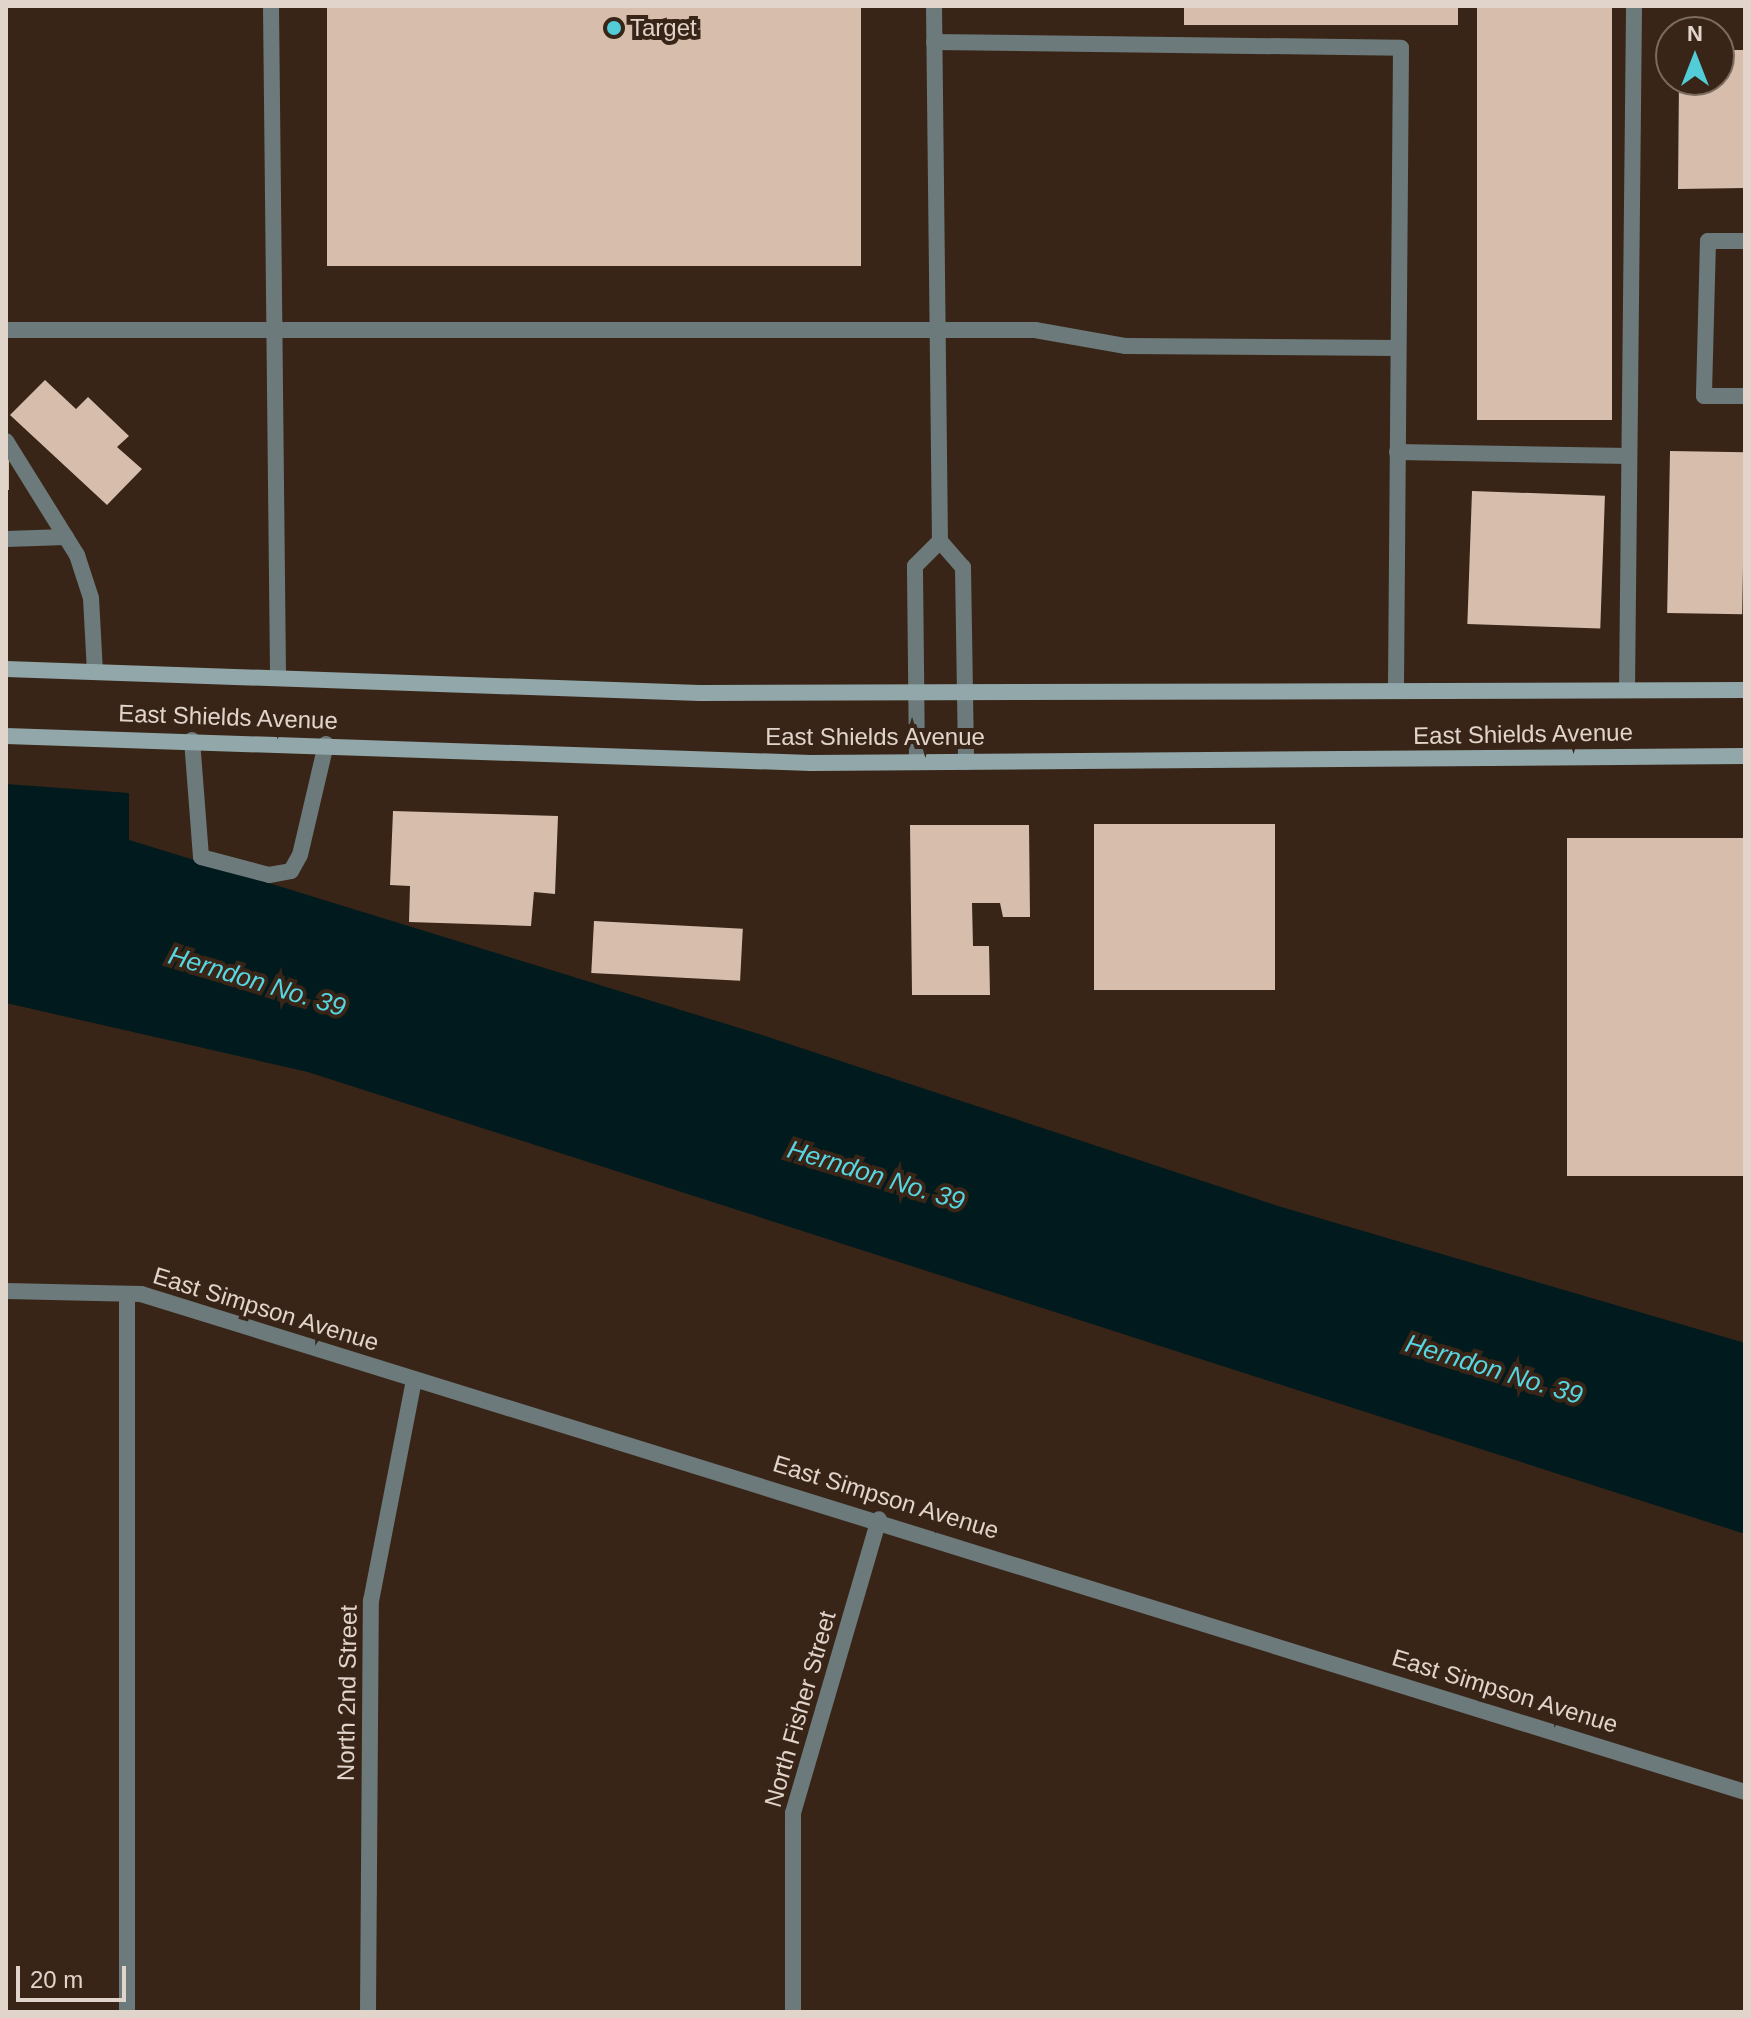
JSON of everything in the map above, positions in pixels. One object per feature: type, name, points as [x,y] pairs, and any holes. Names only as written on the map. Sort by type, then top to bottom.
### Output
[{"type":"main road","name":"East Shields Avenue","points":[[6,669],[917,695],[1745,690]]},
{"type":"main road","name":"East Shields Avenue","points":[[6,736],[917,762],[1745,756]]},
{"type":"street","points":[[271,6],[278,678]]},
{"type":"street","points":[[934,6],[940,541],[963,567],[966,762]]},
{"type":"street","points":[[1627,690],[1634,6]]},
{"type":"street","points":[[934,42],[1401,48],[1396,690]]},
{"type":"street","points":[[1745,241],[1708,241],[1704,396],[1745,396]]},
{"type":"street","points":[[6,330],[1035,330],[1125,346],[1398,348]]},
{"type":"street","points":[[6,441],[66,537],[91,598],[95,671]]},
{"type":"street","points":[[1397,452],[1629,456]]},
{"type":"street","points":[[6,539],[66,537]]},
{"type":"street","points":[[917,762],[915,566],[940,541]]},
{"type":"street","points":[[192,740],[201,857],[269,875],[291,871],[300,855],[326,744]]},
{"type":"street","name":"East Simpson Avenue","points":[[6,1291],[127,1294],[879,1519],[1745,1792]]},
{"type":"street","points":[[127,1294],[127,2012]]},
{"type":"street","name":"North 2nd Street","points":[[368,2012],[371,1601],[414,1379]]},
{"type":"street","name":"North Fisher Street","points":[[793,2012],[793,1813],[879,1519]]},
{"type":"water","name":"Herndon No. 39","points":[[6,784],[129,793],[129,840],[762,1035],[1278,1206],[1745,1343],[1745,1534],[308,1072],[6,1003]]},
{"type":"building","points":[[327,6],[861,6],[861,266],[327,266]]},
{"type":"building","points":[[1184,6],[1458,6],[1458,25],[1184,25]]},
{"type":"building","points":[[1477,6],[1612,6],[1612,420],[1477,420]]},
{"type":"building","points":[[1735,50],[1745,50],[1745,188],[1678,189],[1679,96],[1735,96]]},
{"type":"building","points":[[45,380],[76,409],[88,397],[129,436],[117,447],[142,469],[107,505],[10,415]]},
{"type":"building","points":[[6,450],[9,450],[9,490],[6,490]]},
{"type":"building","points":[[1670,451],[1745,452],[1742,614],[1667,613]]},
{"type":"building","points":[[1472,491],[1605,496],[1600,629],[1467,624]]},
{"type":"building","points":[[393,811],[558,816],[555,894],[534,892],[531,926],[409,922],[410,886],[390,885]]},
{"type":"building","points":[[1094,824],[1275,824],[1275,990],[1094,990]]},
{"type":"building","points":[[910,825],[1029,825],[1030,917],[1003,917],[1000,903],[972,903],[973,946],[989,946],[990,995],[912,995]]},
{"type":"building","points":[[1567,838],[1745,838],[1745,1176],[1567,1176]]},
{"type":"building","points":[[594,921],[743,929],[740,981],[591,973]]},
{"type":"place","name":"Target","points":[[614,28]]}]
